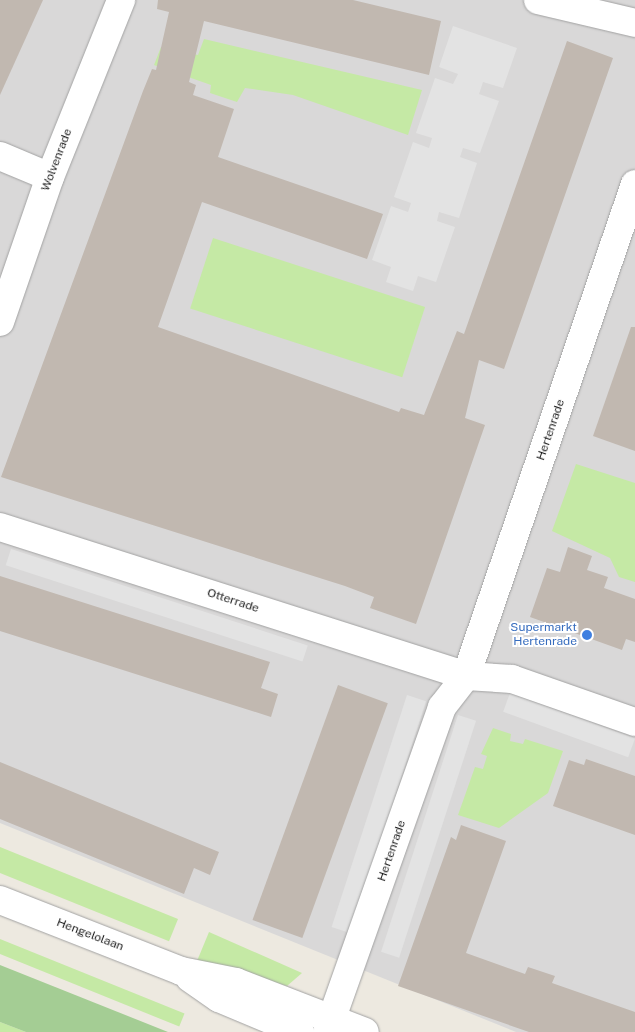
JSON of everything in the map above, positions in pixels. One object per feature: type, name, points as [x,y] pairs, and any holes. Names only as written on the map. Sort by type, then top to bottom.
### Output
[{"type":"street","name":"Wolvenrade","points":[[0,322],[50,177],[121,0]]},
{"type":"street","points":[[538,0],[635,23]]},
{"type":"street","points":[[0,156],[50,177]]},
{"type":"street","name":"Hertenrade","points":[[329,1025],[442,707],[466,676],[635,184]]},
{"type":"street","name":"Otterrade","points":[[0,527],[466,676]]},
{"type":"street","points":[[466,676],[512,679],[635,722]]},
{"type":"street","name":"Hengelolaan","points":[[0,900],[181,971],[236,982],[329,1025],[365,1032]]},
{"type":"street","name":"Hengelolaan","points":[[181,971],[219,998],[300,1032]]},
{"type":"shaded area","points":[[0,0],[635,0],[635,1032],[516,1032],[0,823]]},
{"type":"shaded area","points":[[453,26],[517,48],[503,88],[483,82],[479,94],[499,101],[480,153],[463,148],[460,157],[477,163],[459,218],[439,212],[437,221],[455,227],[436,282],[418,276],[413,291],[386,282],[391,267],[372,260],[391,206],[408,212],[411,203],[394,197],[413,142],[429,148],[432,138],[416,133],[435,78],[453,84],[458,74],[439,67]]},
{"type":"shaded area","points":[[11,549],[308,645],[302,662],[6,565]]},
{"type":"shaded area","points":[[510,693],[635,738],[628,757],[503,712]]},
{"type":"shaded area","points":[[407,695],[426,701],[351,933],[332,927]]},
{"type":"shaded area","points":[[458,715],[476,721],[399,958],[381,952]]},
{"type":"green space","points":[[204,39],[422,90],[408,135],[293,95],[245,88],[237,102],[210,93],[211,85],[154,65],[161,47],[198,55]]},
{"type":"green space","points":[[213,238],[425,307],[402,377],[190,308]]},
{"type":"green space","points":[[576,464],[635,483],[635,582],[619,577],[610,558],[552,531]]},
{"type":"green space","points":[[493,728],[511,734],[510,741],[523,744],[525,739],[563,751],[548,793],[499,828],[458,815],[475,767],[483,769],[487,756],[481,754]]},
{"type":"green space","points":[[0,847],[178,919],[169,941],[0,873]]},
{"type":"green space","points":[[209,932],[302,973],[287,986],[197,961]]},
{"type":"green space","points":[[0,939],[185,1014],[179,1027],[0,954]]},
{"type":"green space","points":[[0,965],[168,1032],[26,1032],[0,1022]]},
{"type":"green space","points":[[0,1022],[26,1032],[0,1032]]},
{"type":"building","points":[[0,0],[43,0],[0,95]]},
{"type":"building","points":[[158,0],[353,0],[441,21],[429,75],[204,21],[189,82],[196,85],[193,95],[234,109],[218,157],[383,214],[367,259],[202,202],[158,327],[399,412],[401,408],[424,415],[457,331],[464,334],[567,41],[613,58],[504,369],[479,360],[465,418],[485,425],[416,624],[370,608],[374,597],[345,586],[1,477],[143,91],[152,69],[156,70],[169,12],[157,9]]},
{"type":"building","points":[[631,327],[635,327],[635,451],[593,436]]},
{"type":"building","points":[[568,547],[592,556],[587,570],[608,577],[604,588],[635,599],[635,642],[626,639],[622,650],[530,617],[547,568],[560,572]]},
{"type":"building","points":[[0,576],[270,662],[261,688],[278,694],[271,717],[0,631]]},
{"type":"building","points":[[338,685],[388,703],[302,938],[252,920]]},
{"type":"building","points":[[586,759],[635,776],[635,835],[553,806],[569,760],[584,765]]},
{"type":"building","points":[[0,762],[219,852],[210,875],[194,868],[184,894],[0,819]]},
{"type":"building","points":[[461,825],[506,841],[466,953],[525,974],[528,967],[555,976],[552,983],[635,1012],[635,1032],[529,1032],[398,986],[451,837],[456,840]]},
{"type":"place","name":"Supermarkt Hertenrade","points":[[587,635]]}]
